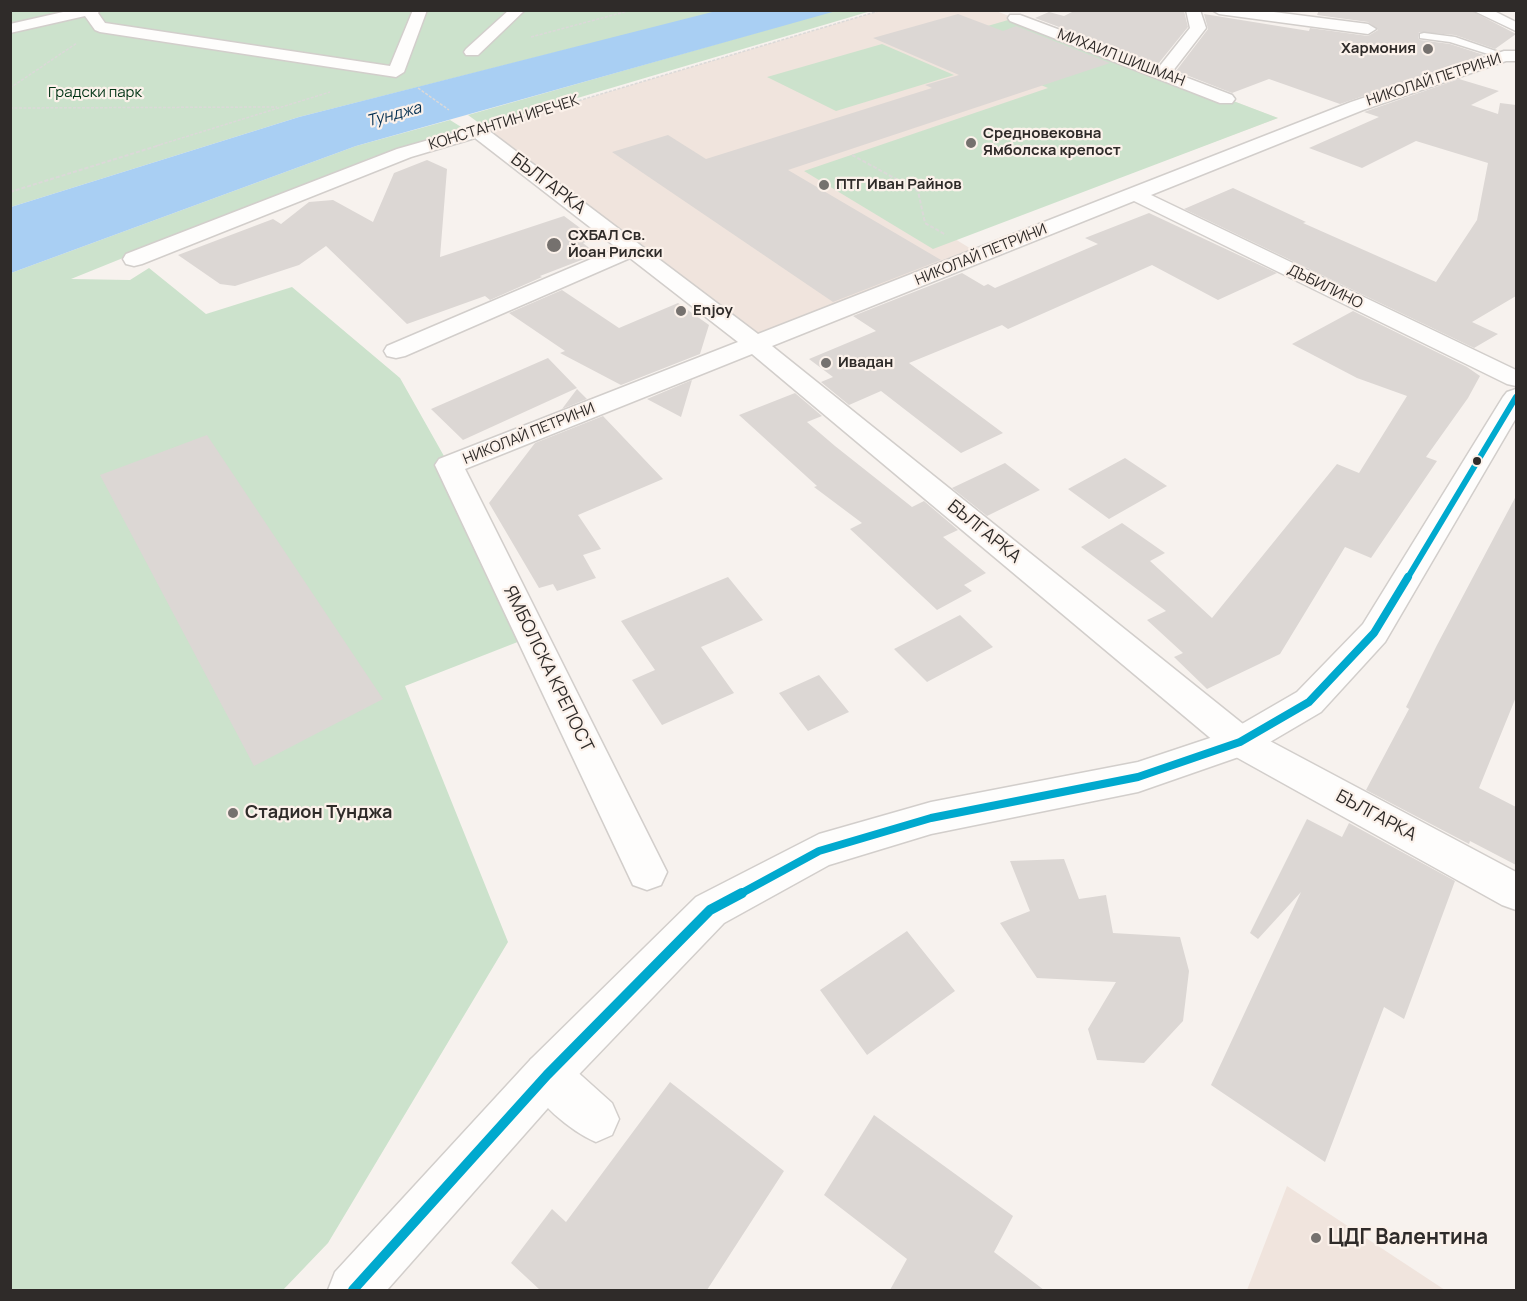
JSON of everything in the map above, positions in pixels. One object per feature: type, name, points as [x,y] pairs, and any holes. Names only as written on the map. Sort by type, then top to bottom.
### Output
[{"type":"street","points":[[10,29],[90,11],[99,27],[396,72],[420,10]]},
{"type":"street","points":[[472,52],[518,10]]},
{"type":"street","name":"МИХАИЛ ШИШМАН","points":[[1032,10],[1016,18],[1226,99]]},
{"type":"street","points":[[1162,74],[1198,27],[1193,10]]},
{"type":"street","points":[[1219,10],[1368,29]]},
{"type":"street","points":[[1479,10],[1516,27]]},
{"type":"street","name":"НИКОЛАЙ ПЕТРИНИ","points":[[449,465],[1357,106],[1510,56]]},
{"type":"street","name":"БЪЛГАРКА","points":[[478,130],[755,344],[1240,742],[1516,892]]},
{"type":"street","name":"КОНСТАНТИН ИРЕЧЕК","points":[[134,259],[404,153],[478,130]]},
{"type":"street","name":"ДЪБИЛИНО","points":[[1134,194],[1516,380]]},
{"type":"street","points":[[396,351],[632,249]]},
{"type":"street","points":[[353,1290],[547,1076],[710,910],[819,851],[931,818],[1138,777],[1240,742],[1309,702],[1374,633],[1516,397]]},
{"type":"street","name":"ЯМБОЛСКА КРЕПОСТ","points":[[449,465],[647,872]]},
{"type":"street","points":[[547,1076],[596,1119]]},
{"type":"lane","points":[[1424,36],[1451,39],[1510,56]]},
{"type":"path","name":"КОНСТАНТИН ИРЕЧЕК","points":[[478,130],[882,10]]},
{"type":"path","points":[[10,88],[99,27]]},
{"type":"path","points":[[10,192],[396,72],[478,130]]},
{"type":"path","points":[[10,108],[282,107]]},
{"type":"path","points":[[852,155],[918,191],[924,223],[954,240]]},
{"type":"shaded area","name":"ПТГ Иван Райнов","points":[[882,10],[996,11],[1278,118],[955,239],[981,255],[755,344],[478,131]]},
{"type":"shaded area","name":"ЦДГ Валентина","points":[[1287,1186],[1445,1290],[1247,1290]]},
{"type":"green space","points":[[836,10],[871,11],[483,126],[468,115]]},
{"type":"green space","name":"Градски парк","points":[[11,11],[720,11],[299,117],[11,207]]},
{"type":"green space","points":[[1015,18],[1278,118],[933,249],[804,171],[1048,88],[936,41]]},
{"type":"green space","points":[[882,44],[954,75],[836,111],[767,77]]},
{"type":"green space","name":"Стадион Тунджа","points":[[450,120],[466,130],[373,157],[71,279],[130,280],[149,268],[206,314],[292,287],[400,378],[449,465],[533,636],[405,686],[508,942],[328,1243],[283,1290],[11,1290],[11,273],[356,146]]},
{"type":"water","name":"Тунджа","points":[[720,10],[836,11],[356,146],[11,273],[11,207],[299,117]]},
{"type":"building","points":[[1076,10],[1181,10],[1184,11],[1188,27],[1158,64],[1035,18],[1049,12],[1064,16]]},
{"type":"building","points":[[1319,10],[1470,10],[1516,34],[1495,49],[1455,35],[1419,32],[1420,40],[1450,44],[1484,55],[1340,104],[1269,79],[1232,93],[1176,71],[1208,29],[1204,14],[1309,31],[1310,28],[1368,36],[1378,30],[1368,22],[1317,15]]},
{"type":"building","points":[[958,14],[1003,31],[1016,26],[1110,63],[788,170],[941,260],[833,302],[612,152],[668,135],[706,159],[932,88],[925,85],[959,75],[873,38]]},
{"type":"building","points":[[1459,79],[1499,91],[1471,105],[1498,114],[1500,103],[1516,105],[1516,296],[1472,322],[1498,334],[1474,348],[1184,209],[1233,188],[1306,222],[1303,223],[1436,282],[1477,220],[1488,163],[1416,141],[1362,168],[1309,148],[1379,117],[1364,112]]},
{"type":"building","points":[[427,160],[447,169],[440,257],[564,216],[595,239],[583,243],[597,254],[540,276],[542,277],[490,300],[485,296],[407,324],[326,246],[299,265],[235,286],[220,284],[178,255],[273,219],[281,224],[309,202],[333,200],[373,222],[394,173]]},
{"type":"building","points":[[1149,213],[1277,273],[1218,300],[1152,265],[1008,329],[1002,325],[909,363],[1003,433],[961,453],[881,391],[849,405],[821,382],[833,377],[809,359],[876,331],[853,316],[962,273],[984,286],[988,284],[995,288],[1098,244],[1085,238]]},
{"type":"building","points":[[562,290],[619,328],[678,303],[709,325],[700,354],[621,385],[560,353],[565,351],[509,313]]},
{"type":"building","points":[[1353,311],[1467,367],[1480,376],[1468,398],[1426,457],[1437,461],[1371,558],[1345,547],[1280,654],[1207,689],[1174,657],[1183,653],[1147,620],[1166,611],[1081,547],[1122,523],[1165,553],[1150,561],[1212,618],[1337,464],[1359,473],[1407,396],[1357,378],[1292,344]]},
{"type":"building","points":[[548,358],[577,388],[463,440],[431,409]]},
{"type":"building","points":[[692,380],[681,417],[647,399]]},
{"type":"building","points":[[577,389],[587,399],[562,409]]},
{"type":"building","points":[[795,393],[822,416],[807,422],[835,446],[912,507],[924,501],[958,530],[943,537],[986,573],[964,585],[972,591],[937,610],[850,529],[862,523],[814,487],[817,486],[739,415]]},
{"type":"building","points":[[603,416],[663,479],[578,515],[601,549],[583,555],[596,578],[557,591],[553,584],[539,588],[489,503],[535,443]]},
{"type":"building","points":[[207,435],[383,699],[254,766],[100,475]]},
{"type":"building","points":[[1125,458],[1167,486],[1109,519],[1068,489]]},
{"type":"building","points":[[1005,463],[1040,490],[987,516],[952,488]]},
{"type":"building","points":[[1516,496],[1516,697],[1479,788],[1516,807],[1516,865],[1470,841],[1469,844],[1366,790],[1409,709],[1406,707],[1437,645]]},
{"type":"building","points":[[728,577],[763,620],[701,647],[734,693],[662,725],[632,680],[655,670],[621,621]]},
{"type":"building","points":[[960,615],[993,647],[927,682],[894,649]]},
{"type":"building","points":[[819,675],[849,712],[808,731],[779,693]]},
{"type":"building","points":[[1307,819],[1342,837],[1349,823],[1455,881],[1404,1019],[1384,1007],[1325,1162],[1211,1085],[1301,892],[1258,939],[1250,933]]},
{"type":"building","points":[[1064,859],[1079,899],[1106,895],[1113,933],[1180,937],[1189,971],[1183,1021],[1144,1063],[1097,1060],[1088,1029],[1116,982],[1037,978],[1000,923],[1030,911],[1010,861]]},
{"type":"building","points":[[907,931],[955,991],[867,1055],[820,990]]},
{"type":"building","points":[[670,1082],[784,1171],[707,1290],[540,1290],[511,1263],[552,1209],[566,1222]]},
{"type":"building","points":[[874,1115],[1013,1216],[994,1252],[1044,1290],[890,1290],[907,1259],[824,1195]]},
{"type":"transit line","points":[[353,1290],[547,1075],[710,910],[819,851],[931,818],[1138,777],[1240,742],[1309,702],[1374,633],[1516,397]]},
{"type":"place","name":"Хармония","points":[[1428,49]]},
{"type":"place","name":"Средновековна Ямболска крепост","points":[[971,143]]},
{"type":"place","name":"ПТГ Иван Райнов","points":[[824,185]]},
{"type":"place","name":"СХБАЛ Св. Йоан Рилски","points":[[554,245]]},
{"type":"place","name":"Enjoy","points":[[681,311]]},
{"type":"place","name":"Ивадан","points":[[826,363]]},
{"type":"place","name":"Стадион Тунджа","points":[[233,813]]},
{"type":"place","name":"ЦДГ Валентина","points":[[1316,1238]]}]
